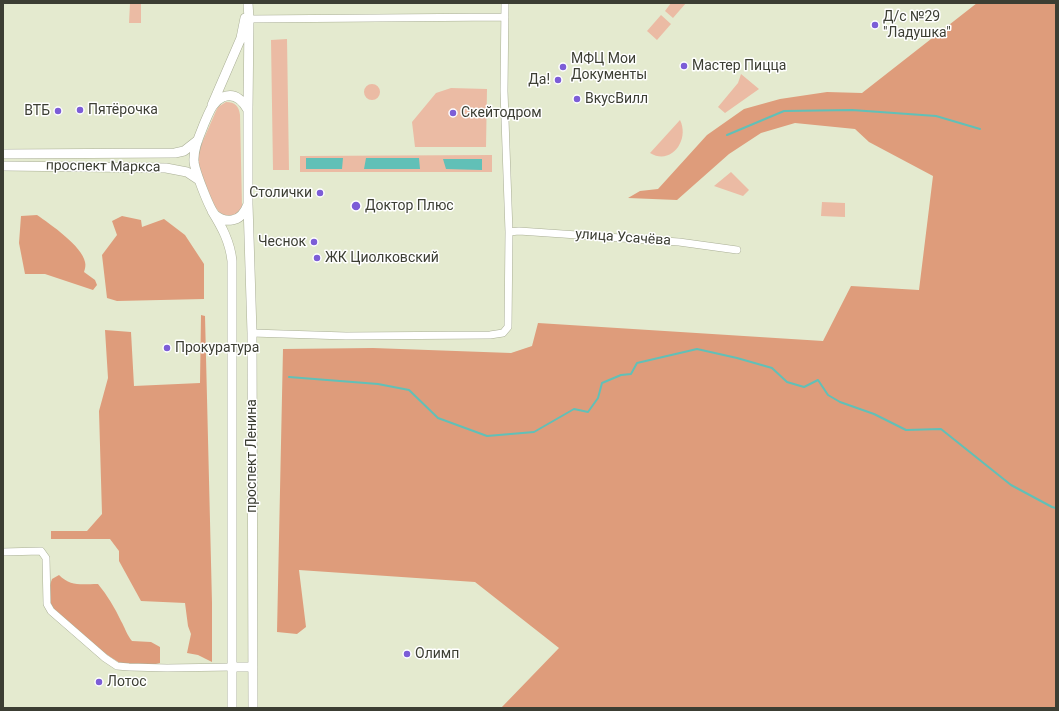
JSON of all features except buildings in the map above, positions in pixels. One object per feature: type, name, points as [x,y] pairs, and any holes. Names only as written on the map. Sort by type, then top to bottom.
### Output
[{"type":"main road","points":[[248,5],[248,110]]},
{"type":"main road","points":[[211,107],[241,38],[248,5]]},
{"type":"main road","points":[[211,107],[219,100],[228,96],[238,98],[243,101],[248,110]]},
{"type":"main road","name":"проспект Ленина","points":[[211,107],[195,148],[194,163],[212,211],[227,238],[232,261],[232,708]]},
{"type":"main road","name":"проспект Ленина","points":[[248,110],[248,204],[252,333],[253,708]]},
{"type":"main road","name":"проспект Маркса","points":[[3,154],[175,153],[184,151],[198,140]]},
{"type":"main road","points":[[166,168],[167,153]]},
{"type":"main road","name":"проспект Маркса","points":[[3,166],[166,168],[187,172],[200,181]]},
{"type":"main road","points":[[212,211],[222,220],[232,220],[241,217],[248,204]]},
{"type":"main road","points":[[233,667],[253,667]]},
{"type":"street","points":[[252,333],[346,336],[455,336],[503,333],[508,327],[509,232],[504,91],[505,3]]},
{"type":"street","points":[[249,19],[505,17]]},
{"type":"street","name":"улица Усачёва","points":[[509,232],[519,231],[680,242],[737,250]]},
{"type":"street","points":[[3,552],[41,551],[46,558],[47,604],[51,611],[105,658],[117,666],[166,668],[233,667]]},
{"type":"shaded area","points":[[130,3],[141,3],[141,23],[129,23]]},
{"type":"shaded area","points":[[671,3],[686,3],[673,18],[665,11]]},
{"type":"shaded area","points":[[977,3],[1056,3],[1056,708],[501,708],[559,648],[475,582],[299,570],[306,627],[297,634],[277,632],[283,349],[373,348],[511,353],[532,346],[538,323],[823,341],[851,286],[919,290],[933,176],[869,142],[855,129],[795,123],[761,133],[729,154],[677,200],[628,198],[640,191],[658,189],[707,135],[744,109],[780,99],[827,92],[862,93]]},
{"type":"shaded area","points":[[661,15],[671,24],[657,40],[647,31]]},
{"type":"shaded area","points":[[287,39],[289,170],[273,170],[271,40]]},
{"type":"shaded area","points":[[741,74],[759,89],[725,113],[718,107],[738,83]]},
{"type":"shaded area","points":[[369,84],[375,84],[380,89],[378,98],[375,100],[369,100],[364,95],[364,89]]},
{"type":"shaded area","name":"Скейтодром","points":[[451,88],[487,89],[486,147],[415,147],[412,122],[436,93]]},
{"type":"shaded area","points":[[226,102],[236,105],[239,109],[240,115],[242,207],[241,211],[236,216],[223,216],[214,206],[197,164],[198,152],[216,111],[218,107]]},
{"type":"shaded area","points":[[680,120],[682,135],[677,149],[671,154],[665,156],[658,156],[650,153]]},
{"type":"shaded area","points":[[492,155],[492,172],[300,172],[300,156]]},
{"type":"shaded area","points":[[731,172],[749,190],[743,196],[714,186]]},
{"type":"shaded area","points":[[822,202],[845,203],[845,217],[821,216]]},
{"type":"shaded area","points":[[37,215],[65,236],[78,249],[85,262],[84,272],[95,280],[97,285],[93,290],[45,274],[25,274],[19,243],[21,216]]},
{"type":"shaded area","points":[[122,216],[141,220],[142,227],[164,219],[185,235],[204,264],[204,299],[117,301],[107,298],[102,255],[117,235],[112,221]]},
{"type":"shaded area","points":[[201,315],[205,316],[212,662],[198,655],[187,653],[191,634],[188,626],[185,603],[141,601],[119,561],[119,551],[110,539],[51,539],[51,531],[87,531],[102,514],[99,411],[108,378],[105,330],[131,332],[134,386],[200,383]]},
{"type":"shaded area","points":[[59,575],[63,579],[72,583],[98,584],[113,606],[132,641],[151,642],[160,647],[160,663],[152,665],[123,664],[97,647],[74,628],[56,612],[49,603],[48,593],[52,579]]},
{"type":"water","points":[[306,158],[343,158],[342,169],[306,169]]},
{"type":"water","points":[[366,158],[419,158],[420,169],[364,169]]},
{"type":"water","points":[[443,159],[482,159],[482,170],[446,169]]},
{"type":"waterway","points":[[727,135],[784,111],[852,110],[936,116],[980,129]]},
{"type":"waterway","points":[[289,377],[378,384],[409,390],[438,418],[487,436],[534,432],[574,409],[588,412],[598,398],[602,383],[621,375],[631,374],[637,363],[697,349],[772,368],[787,382],[804,387],[818,380],[828,395],[840,402],[874,414],[906,430],[941,429],[1011,485],[1056,508]]},
{"type":"place","name":"Д/с №29 \"Ладушка\"","points":[[875,25]]},
{"type":"place","name":"Мастер Пицца","points":[[684,66]]},
{"type":"place","name":"МФЦ Мои Документы","points":[[563,67]]},
{"type":"place","name":"Да!","points":[[558,80]]},
{"type":"place","name":"ВкусВилл","points":[[577,99]]},
{"type":"place","name":"Пятёрочка","points":[[80,110]]},
{"type":"place","name":"ВТБ","points":[[58,111]]},
{"type":"place","name":"Скейтодром","points":[[453,113]]},
{"type":"place","name":"Столички","points":[[320,193]]},
{"type":"place","name":"Доктор Плюс","points":[[356,206]]},
{"type":"place","name":"Чеснок","points":[[314,242]]},
{"type":"place","name":"ЖК Циолковский","points":[[317,258]]},
{"type":"place","name":"Прокуратура","points":[[167,348]]},
{"type":"place","name":"Олимп","points":[[407,654]]},
{"type":"place","name":"Лотос","points":[[99,682]]}]
